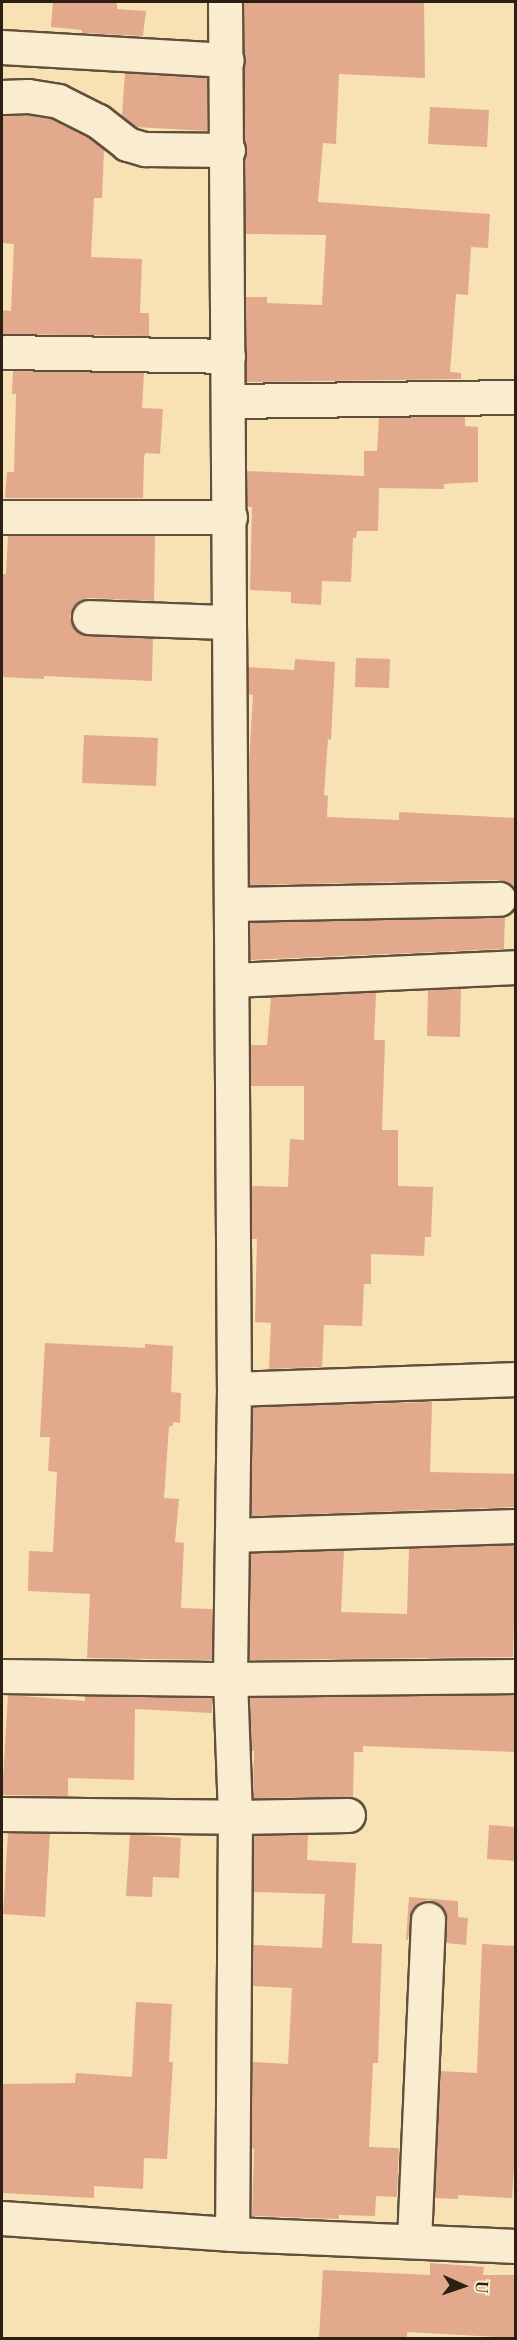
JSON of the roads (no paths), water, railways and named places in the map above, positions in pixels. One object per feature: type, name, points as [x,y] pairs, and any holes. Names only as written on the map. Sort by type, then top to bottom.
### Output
[{"type":"street","points":[[225,2],[230,401],[228,622],[234,1389],[230,1679],[235,1817],[232,2234]]},
{"type":"street","points":[[2,47],[227,60]]},
{"type":"street","points":[[2,97],[28,96],[58,101],[98,121],[127,144],[145,148],[228,150]]},
{"type":"street","points":[[5,352],[228,356]]},
{"type":"street","points":[[230,401],[516,397]]},
{"type":"street","points":[[2,517],[230,518]]},
{"type":"street","points":[[89,617],[228,622]]},
{"type":"street","points":[[232,904],[499,899]]},
{"type":"street","points":[[232,980],[516,967]]},
{"type":"street","points":[[234,1389],[516,1379]]},
{"type":"street","points":[[232,1535],[516,1526]]},
{"type":"street","points":[[2,1676],[230,1679],[516,1676]]},
{"type":"street","points":[[2,1814],[235,1817],[348,1815]]},
{"type":"street","points":[[414,2241],[428,1919]]},
{"type":"street","points":[[2,2218],[232,2234],[516,2246]]}]
